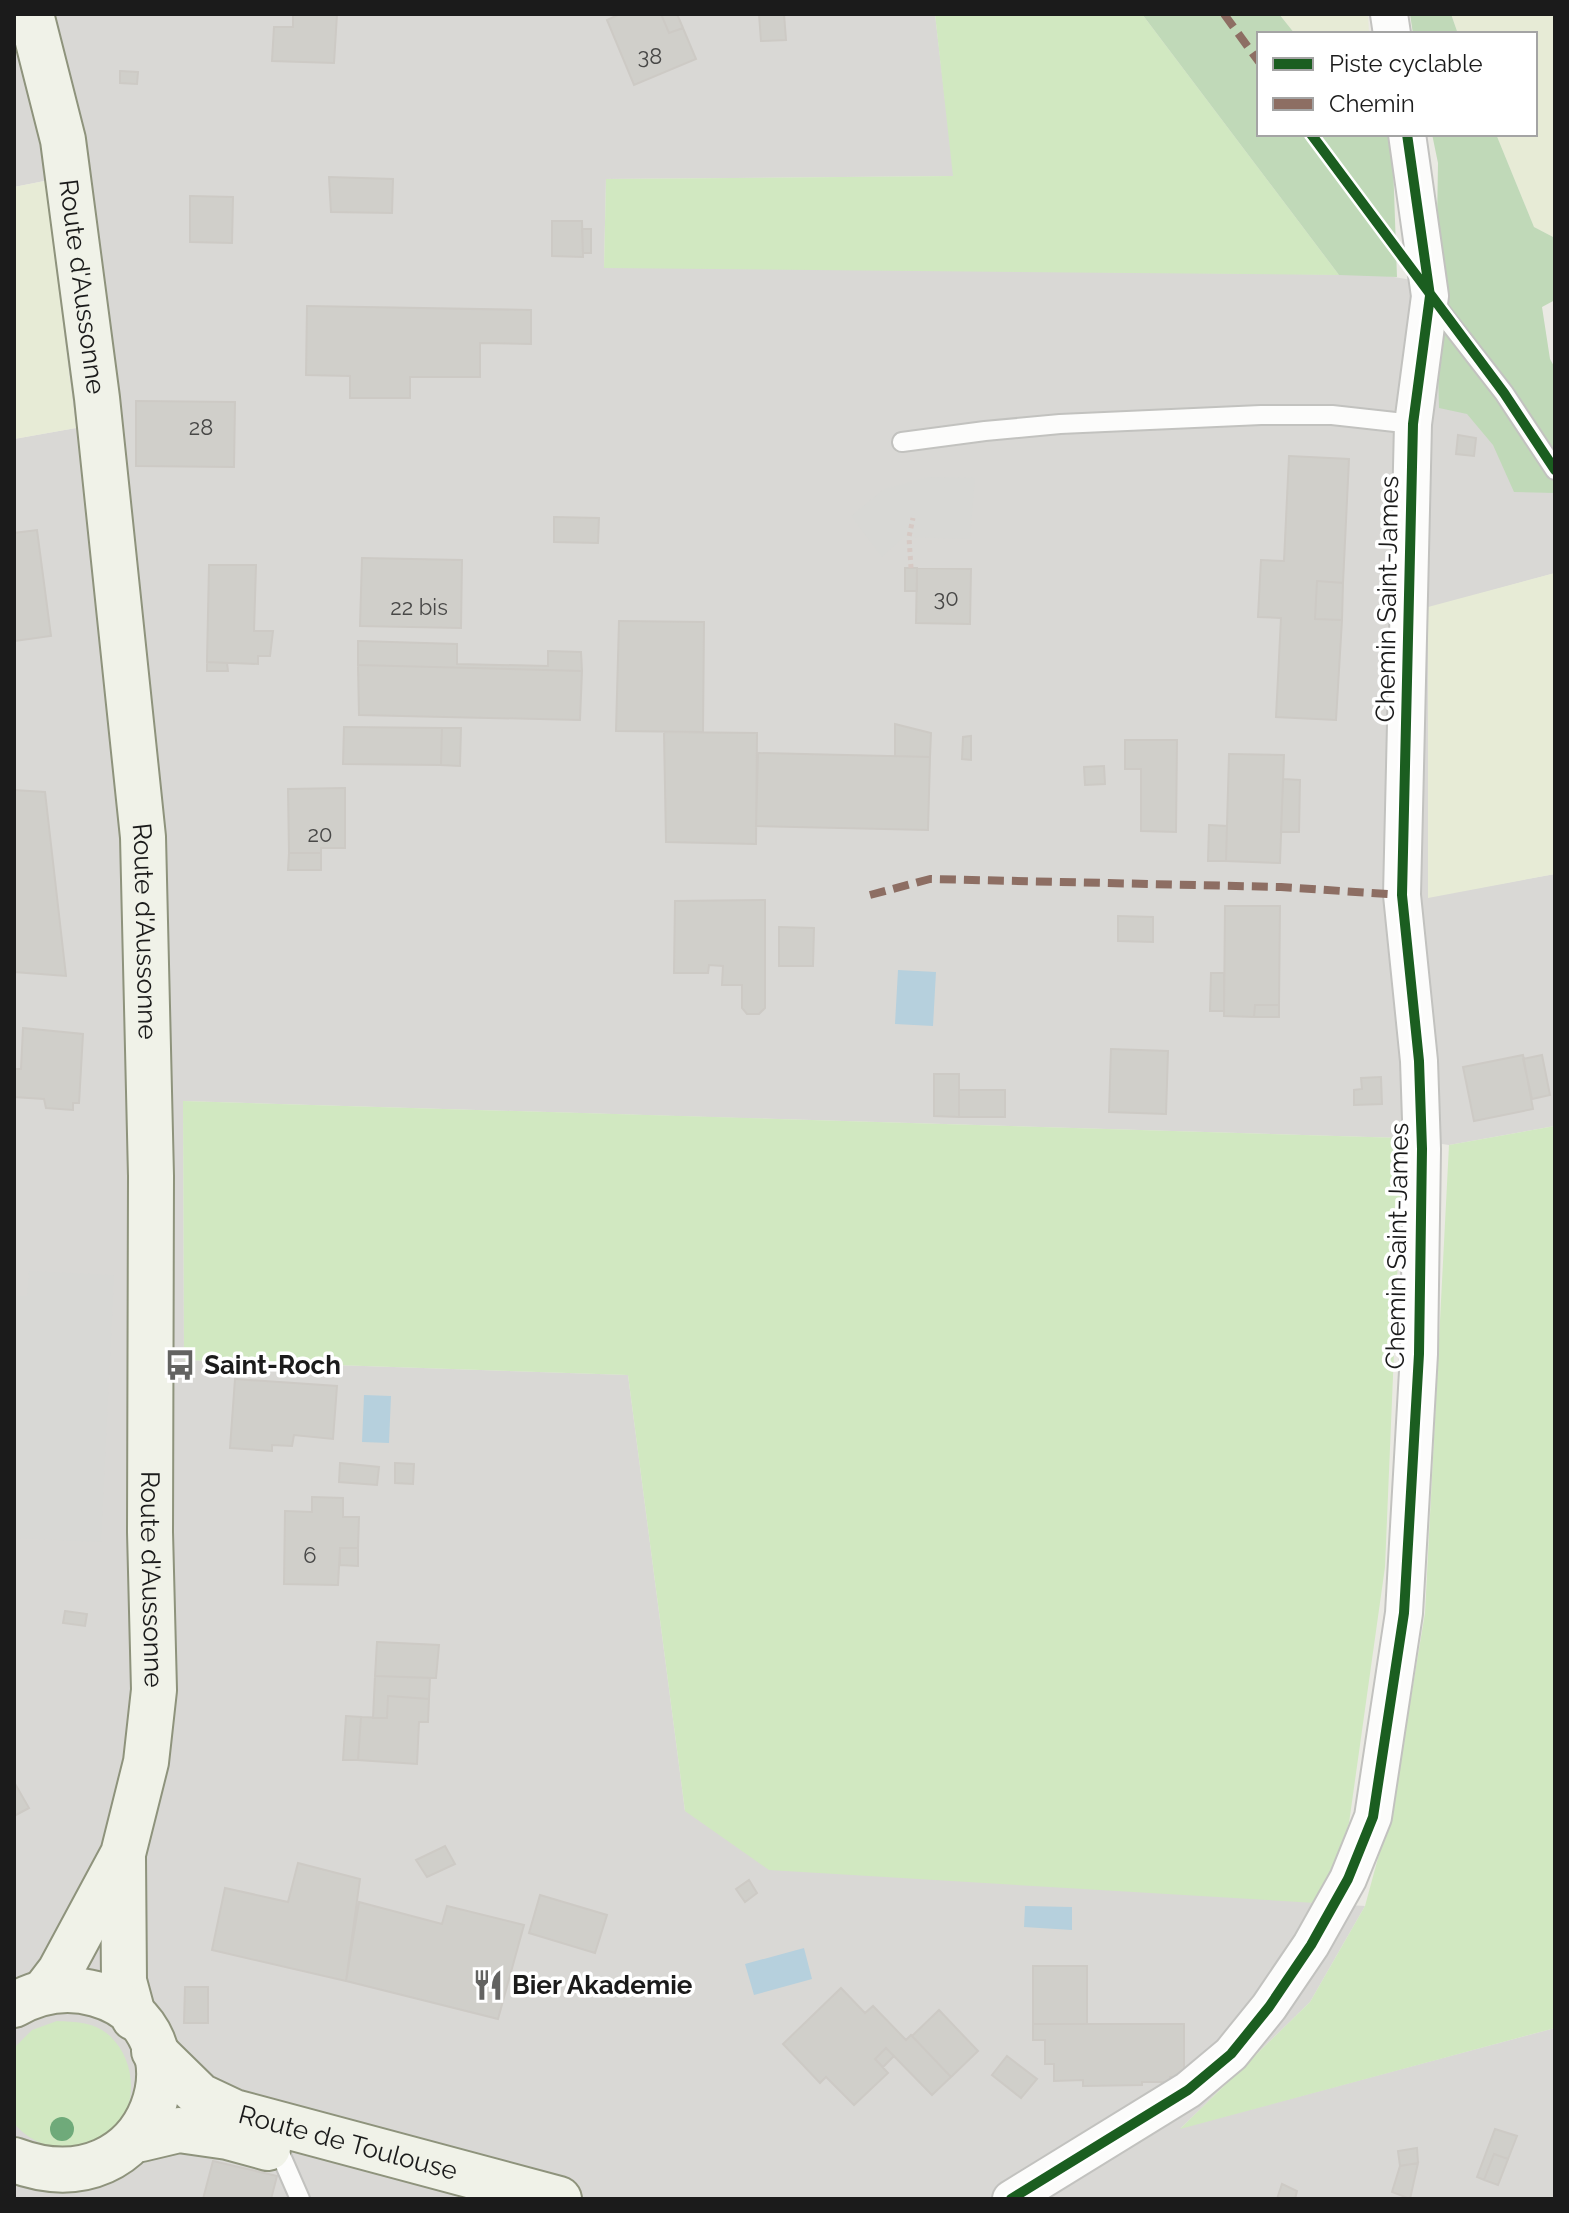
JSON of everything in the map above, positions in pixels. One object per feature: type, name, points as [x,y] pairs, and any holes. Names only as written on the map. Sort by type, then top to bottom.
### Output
[{"type":"main road","name":"Route d'Aussonne","points":[[29,1999],[60,1971],[123,1854],[146,1762],[154,1690],[150,1532],[151,1176],[143,837],[97,398],[65,156],[31,14]]},
{"type":"main road","name":"Route d'Aussonne","points":[[121,2199],[135,2145],[152,2118],[159,2096],[159,2073],[124,1981],[123,1854]]},
{"type":"main road","name":"Route de Toulouse","points":[[29,1999],[63,1990],[93,1993],[119,2005],[200,2096],[234,2112],[559,2199]]},
{"type":"main road","name":"Route de Toulouse","points":[[39,2177],[85,2174],[108,2166],[135,2145],[179,2130],[228,2137],[478,2199]]},
{"type":"street","name":"Chemin Saint-James","points":[[1011,2199],[1188,2090],[1231,2054],[1269,2007],[1311,1945],[1348,1879],[1373,1817],[1404,1613],[1419,1354],[1420,1076],[1402,895],[1413,424],[1430,296],[1407,136]]},
{"type":"lane","points":[[1430,296],[1504,393],[1555,470]]},
{"type":"lane","points":[[902,442],[1060,424],[1261,415],[1332,415],[1413,424]]},
{"type":"lane","points":[[279,2151],[300,2199]]},
{"type":"path","points":[[911,568],[909,537],[913,518]]},
{"type":"shaded area","points":[[14,14],[935,14],[954,176],[606,179],[604,267],[1382,275],[1502,295],[1555,428],[1555,573],[1428,608],[1428,897],[1555,874],[1555,1126],[1449,1145],[1402,1138],[183,1101],[184,1360],[628,1375],[685,1811],[1316,1903],[1365,1906],[1310,2002],[1181,2128],[1555,2028],[1555,2199],[14,2199],[14,439],[76,428],[44,181],[14,187]]},
{"type":"shaded area","points":[[928,477],[975,478],[970,539],[904,537],[882,557],[851,516],[884,489]]},
{"type":"shaded area","points":[[29,1271],[114,1275],[101,1542],[14,1538],[14,1296],[27,1296]]},
{"type":"green space","points":[[935,14],[1142,14],[1339,275],[604,268],[606,179],[953,176]]},
{"type":"green space","points":[[1142,14],[1279,14],[1293,32],[1257,32],[1257,136],[1392,136],[1397,277],[1339,275]]},
{"type":"green space","points":[[1279,14],[1368,14],[1369,32],[1293,32]]},
{"type":"green space","points":[[1410,14],[1451,14],[1457,32],[1413,32]]},
{"type":"green space","points":[[1451,14],[1555,14],[1555,238],[1534,227],[1497,136],[1537,136],[1537,32],[1457,32]]},
{"type":"green space","points":[[1432,136],[1497,136],[1534,227],[1555,238],[1555,300],[1542,307],[1550,359],[1555,368],[1555,493],[1514,492],[1493,445],[1467,414],[1439,408],[1436,284],[1438,163]]},
{"type":"green space","points":[[45,181],[76,428],[14,439],[14,187]]},
{"type":"green space","points":[[1555,573],[1555,874],[1428,898],[1428,607]]},
{"type":"green space","points":[[183,1101],[1403,1138],[1385,1567],[1349,1823],[1330,1876],[1316,1903],[769,1870],[685,1811],[628,1375],[184,1360]]},
{"type":"green space","points":[[1555,1126],[1555,2028],[1180,2129],[1310,2002],[1365,1906],[1394,1799],[1425,1613],[1449,1145]]},
{"type":"green space","points":[[57,2021],[85,2024],[104,2031],[119,2046],[129,2070],[131,2083],[127,2109],[113,2131],[89,2146],[48,2146],[24,2133],[14,2123],[14,2048],[32,2030]]},
{"type":"water","points":[[898,970],[936,972],[933,1026],[895,1024]]},
{"type":"water","points":[[364,1395],[391,1396],[389,1443],[362,1442]]},
{"type":"water","points":[[1025,1906],[1072,1907],[1072,1930],[1024,1927]]},
{"type":"water","points":[[804,1948],[812,1979],[754,1995],[745,1964]]},
{"type":"building","points":[[293,14],[337,14],[334,63],[272,61],[274,27],[293,27]]},
{"type":"building","points":[[620,14],[661,14],[669,33],[683,28],[696,59],[634,85],[607,20]]},
{"type":"building","points":[[661,14],[677,14],[683,28],[669,33]]},
{"type":"building","points":[[759,14],[784,14],[786,40],[761,41]]},
{"type":"building","points":[[120,71],[138,72],[137,84],[120,83]]},
{"type":"building","points":[[329,177],[393,179],[392,213],[331,212]]},
{"type":"building","points":[[190,196],[233,197],[232,243],[190,242]]},
{"type":"building","points":[[552,221],[582,221],[583,257],[552,256]]},
{"type":"building","points":[[582,229],[591,229],[591,253],[583,253]]},
{"type":"building","points":[[307,306],[531,310],[531,344],[480,343],[480,377],[410,377],[410,398],[350,398],[350,376],[306,375]]},
{"type":"building","points":[[136,401],[235,402],[234,467],[136,466]]},
{"type":"building","points":[[1458,435],[1476,438],[1474,456],[1456,454]]},
{"type":"building","points":[[1289,456],[1349,459],[1343,583],[1317,581],[1315,619],[1342,620],[1336,720],[1276,717],[1281,618],[1258,617],[1261,560],[1284,561]]},
{"type":"building","points":[[554,517],[599,518],[598,543],[554,542]]},
{"type":"building","points":[[37,530],[51,636],[14,641],[14,533]]},
{"type":"building","points":[[362,558],[462,560],[461,628],[360,626]]},
{"type":"building","points":[[209,565],[256,565],[254,631],[273,631],[270,656],[258,656],[258,664],[207,662]]},
{"type":"building","points":[[905,568],[917,568],[917,591],[905,591]]},
{"type":"building","points":[[917,568],[971,569],[970,624],[916,623]]},
{"type":"building","points":[[1317,581],[1343,583],[1342,620],[1315,619]]},
{"type":"building","points":[[619,621],[704,622],[703,732],[616,731]]},
{"type":"building","points":[[358,641],[457,644],[457,664],[548,666],[548,651],[581,652],[582,671],[358,665]]},
{"type":"building","points":[[207,662],[227,663],[228,671],[207,671]]},
{"type":"building","points":[[358,665],[582,671],[580,720],[359,715]]},
{"type":"building","points":[[895,724],[931,733],[930,757],[895,756]]},
{"type":"building","points":[[344,727],[442,728],[441,765],[343,764]]},
{"type":"building","points":[[442,728],[461,728],[460,766],[441,765]]},
{"type":"building","points":[[664,732],[757,733],[756,844],[666,842]]},
{"type":"building","points":[[971,736],[971,760],[962,759],[963,737]]},
{"type":"building","points":[[1125,740],[1177,740],[1176,832],[1141,831],[1141,769],[1125,769]]},
{"type":"building","points":[[758,753],[930,757],[928,830],[756,826]]},
{"type":"building","points":[[1229,754],[1284,755],[1280,863],[1226,861]]},
{"type":"building","points":[[1104,766],[1105,784],[1085,785],[1084,767]]},
{"type":"building","points":[[1283,779],[1300,780],[1299,832],[1281,832]]},
{"type":"building","points":[[345,788],[345,848],[321,848],[321,853],[289,853],[288,789]]},
{"type":"building","points":[[14,790],[45,792],[66,976],[14,972]]},
{"type":"building","points":[[1209,825],[1227,826],[1226,861],[1208,861]]},
{"type":"building","points":[[289,853],[321,853],[321,870],[288,870]]},
{"type":"building","points":[[765,900],[765,1008],[759,1014],[747,1014],[742,1008],[742,985],[722,985],[723,966],[709,965],[708,973],[674,973],[675,901]]},
{"type":"building","points":[[1225,906],[1280,906],[1279,1005],[1255,1005],[1254,1017],[1224,1016]]},
{"type":"building","points":[[1118,916],[1153,917],[1153,942],[1118,941]]},
{"type":"building","points":[[779,927],[814,928],[813,966],[779,966]]},
{"type":"building","points":[[1211,973],[1224,973],[1224,1011],[1210,1011]]},
{"type":"building","points":[[1255,1005],[1279,1005],[1279,1017],[1254,1017]]},
{"type":"building","points":[[23,1028],[83,1034],[79,1103],[73,1103],[73,1110],[46,1108],[44,1099],[14,1097],[14,1069],[21,1069]]},
{"type":"building","points":[[1111,1049],[1168,1051],[1166,1114],[1109,1112]]},
{"type":"building","points":[[1523,1055],[1533,1109],[1474,1121],[1463,1067]]},
{"type":"building","points":[[1542,1055],[1550,1095],[1532,1099],[1523,1059]]},
{"type":"building","points":[[934,1074],[959,1074],[959,1117],[934,1116]]},
{"type":"building","points":[[1381,1077],[1382,1104],[1354,1105],[1354,1090],[1362,1089],[1361,1078]]},
{"type":"building","points":[[959,1090],[1005,1090],[1005,1117],[959,1117]]},
{"type":"building","points":[[235,1379],[337,1386],[333,1439],[294,1435],[292,1446],[272,1445],[272,1451],[230,1448]]},
{"type":"building","points":[[340,1463],[379,1467],[377,1485],[339,1482]]},
{"type":"building","points":[[395,1463],[414,1464],[413,1484],[395,1483]]},
{"type":"building","points":[[312,1497],[343,1498],[343,1517],[359,1517],[358,1548],[340,1548],[338,1585],[284,1584],[285,1511],[312,1512]]},
{"type":"building","points":[[340,1548],[358,1548],[358,1566],[340,1565]]},
{"type":"building","points":[[65,1611],[87,1614],[85,1626],[63,1623]]},
{"type":"building","points":[[377,1642],[439,1645],[436,1678],[375,1676]]},
{"type":"building","points":[[375,1676],[430,1678],[429,1699],[388,1696],[387,1718],[373,1718]]},
{"type":"building","points":[[388,1696],[429,1699],[428,1722],[419,1722],[417,1764],[358,1760],[361,1717],[387,1718]]},
{"type":"building","points":[[346,1716],[361,1717],[358,1760],[343,1760]]},
{"type":"building","points":[[14,1782],[29,1808],[14,1816]]},
{"type":"building","points":[[445,1846],[455,1864],[427,1877],[416,1860]]},
{"type":"building","points":[[298,1863],[360,1879],[346,1981],[212,1950],[225,1888],[288,1902]]},
{"type":"building","points":[[749,1880],[757,1893],[745,1902],[736,1889]]},
{"type":"building","points":[[540,1895],[607,1915],[595,1953],[529,1933]]},
{"type":"building","points":[[359,1902],[442,1924],[447,1906],[524,1925],[498,2019],[346,1981]]},
{"type":"building","points":[[1033,1966],[1087,1966],[1087,2024],[1033,2024]]},
{"type":"building","points":[[185,1987],[208,1987],[208,2023],[184,2023]]},
{"type":"building","points":[[841,1988],[865,2013],[873,2006],[906,2040],[911,2035],[951,2077],[932,2095],[886,2048],[875,2059],[888,2073],[854,2105],[826,2077],[820,2083],[783,2044]]},
{"type":"building","points":[[939,2010],[978,2051],[951,2077],[912,2036]]},
{"type":"building","points":[[1033,2024],[1184,2024],[1184,2078],[1170,2077],[1170,2082],[1142,2082],[1142,2085],[1083,2086],[1083,2080],[1054,2081],[1054,2064],[1045,2064],[1045,2040],[1033,2040]]},
{"type":"building","points":[[886,2048],[894,2056],[883,2067],[875,2059]]},
{"type":"building","points":[[1007,2056],[1037,2079],[1021,2098],[992,2075]]},
{"type":"building","points":[[1495,2129],[1517,2136],[1508,2159],[1494,2154],[1484,2180],[1477,2177]]},
{"type":"building","points":[[1417,2148],[1418,2163],[1400,2166],[1398,2151]]},
{"type":"building","points":[[1494,2154],[1508,2159],[1498,2185],[1484,2180]]},
{"type":"building","points":[[213,2161],[277,2176],[271,2199],[203,2199]]},
{"type":"building","points":[[1418,2163],[1410,2199],[1392,2192],[1400,2166]]},
{"type":"building","points":[[1282,2184],[1297,2191],[1295,2199],[1277,2199]]},
{"type":"marked path","points":[[1224,14],[1257,59]]},
{"type":"marked path","points":[[870,895],[930,879],[1281,887],[1402,895]]},
{"type":"cycle path","points":[[1312,136],[1504,393],[1555,470]]},
{"type":"cycle path","points":[[1011,2199],[1188,2090],[1231,2054],[1269,2007],[1311,1945],[1348,1879],[1373,1817],[1404,1613],[1419,1354],[1422,1149],[1419,1061],[1402,895],[1413,424],[1430,296],[1407,136]]},
{"type":"place","name":"Saint-Roch","points":[[180,1365]]},
{"type":"place","name":"Bier Akademie","points":[[488,1985]]}]
